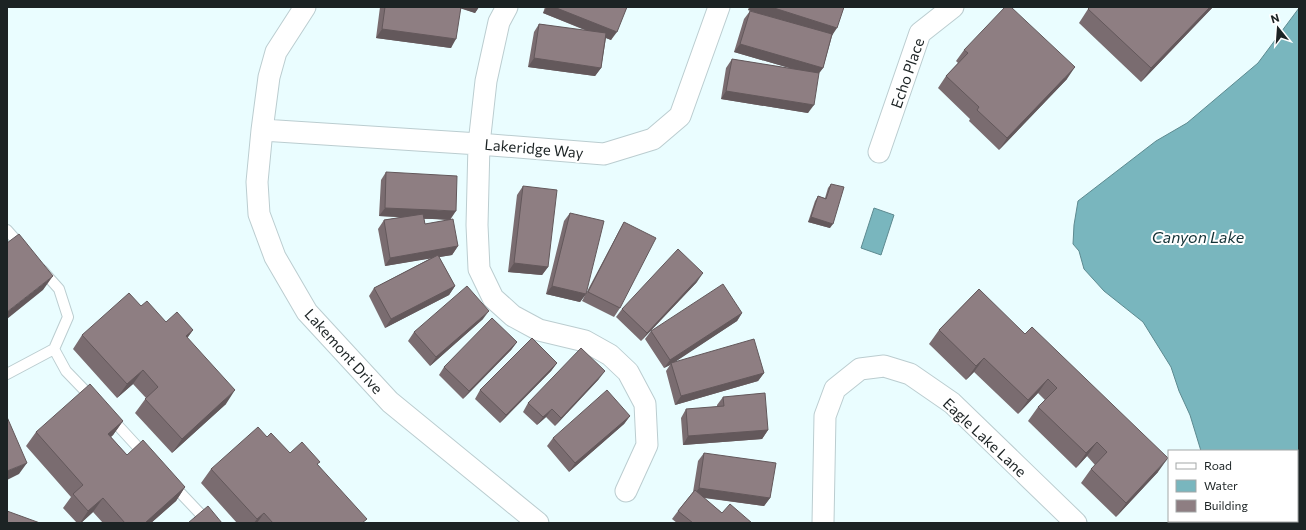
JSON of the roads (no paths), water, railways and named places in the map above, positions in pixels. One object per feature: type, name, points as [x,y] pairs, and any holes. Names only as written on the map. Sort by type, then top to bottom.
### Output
[{"type":"street","name":"Lakemont Drive","points":[[305,7],[276,52],[269,77],[262,130],[257,182],[259,214],[275,257],[307,312],[390,402],[538,523]]},
{"type":"street","points":[[507,7],[499,22],[488,74],[479,144],[477,225],[479,269],[493,298],[513,316],[539,330],[585,341],[610,355],[628,372],[645,404],[647,445],[626,491]]},
{"type":"street","name":"Lakeridge Way","points":[[262,130],[479,144],[604,154],[653,139],[680,116],[719,7]]},
{"type":"street","name":"Echo Place","points":[[879,152],[920,33],[953,7]]},
{"type":"street","name":"Eagle Lake Lane","points":[[823,523],[825,416],[835,389],[860,369],[884,366],[910,374],[952,403],[1076,523]]},
{"type":"lane","points":[[7,230],[59,289],[68,317],[54,349],[7,374]]},
{"type":"lane","points":[[54,349],[66,371],[151,461]]},
{"type":"lane","points":[[167,478],[209,523]]},
{"type":"water","name":"Canyon Lake","points":[[1299,8],[1299,523],[1228,523],[1298,522],[1298,450],[1201,450],[1190,415],[1179,391],[1171,367],[1143,322],[1104,291],[1084,269],[1079,251],[1073,244],[1074,225],[1078,201],[1156,141],[1187,123],[1258,63]]},
{"type":"water","points":[[874,208],[894,215],[881,255],[861,248]]}]
